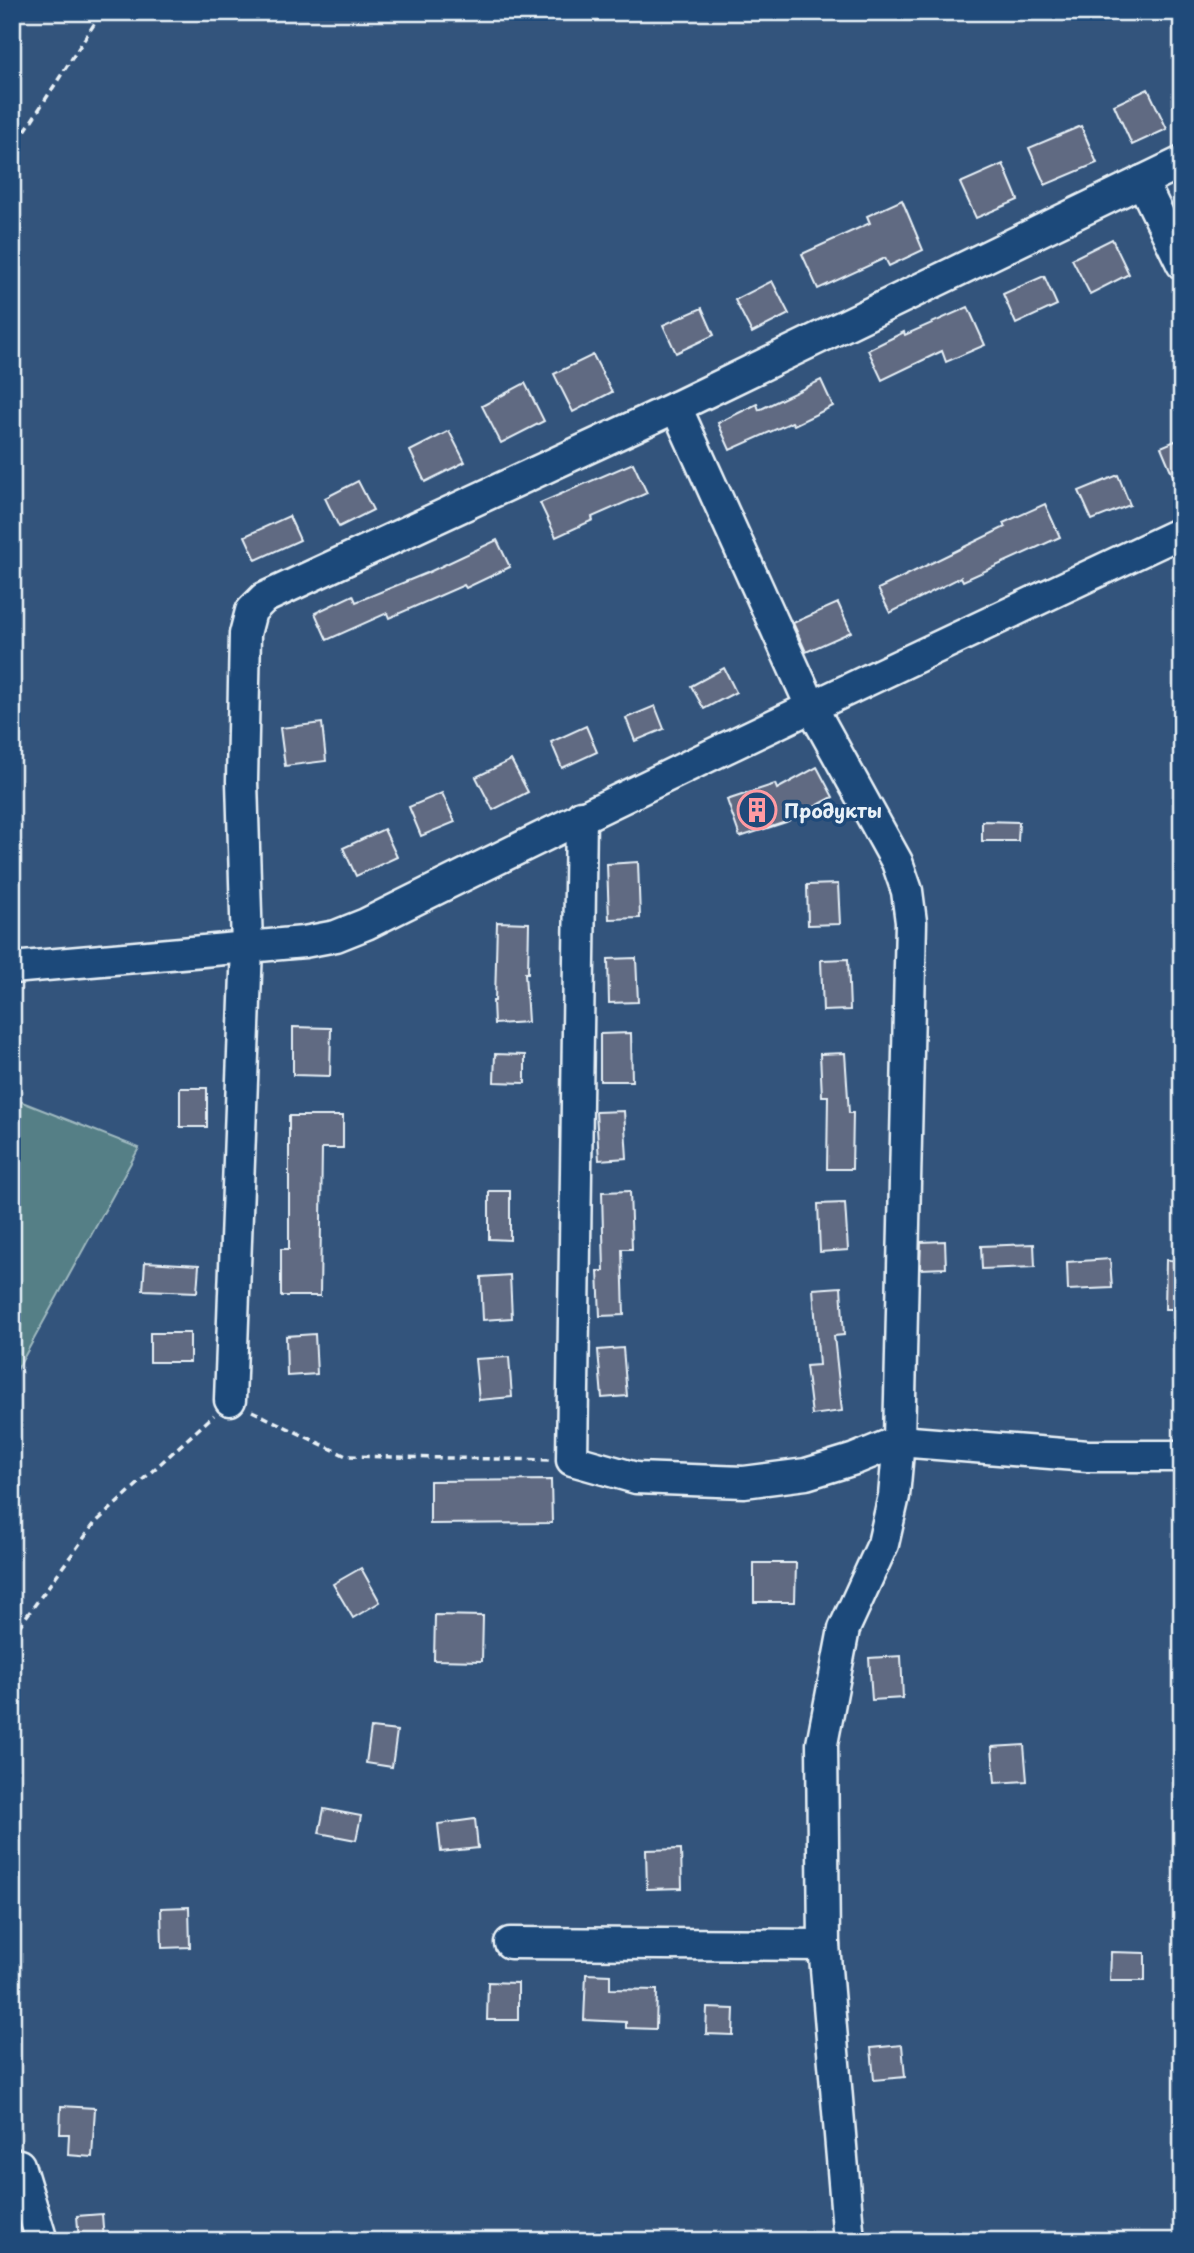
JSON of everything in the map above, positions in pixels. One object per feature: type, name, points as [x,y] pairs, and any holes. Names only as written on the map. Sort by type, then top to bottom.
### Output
[{"type":"street","points":[[230,1401],[247,947],[242,781],[245,635],[251,611],[264,598],[676,407],[1182,162]]},
{"type":"street","points":[[1142,181],[1182,264]]},
{"type":"street","points":[[676,407],[811,706],[897,862],[911,922],[899,1441],[894,1496],[883,1544],[844,1629],[822,1744],[824,1945],[849,2241]]},
{"type":"street","points":[[12,968],[304,942],[336,936],[366,924],[581,816],[811,706],[1182,532]]},
{"type":"street","points":[[581,816],[572,1460],[636,1478],[744,1482],[806,1474],[855,1459],[899,1441],[1088,1456],[1182,1456]]},
{"type":"street","points":[[510,1943],[824,1945]]},
{"type":"street","points":[[19,2165],[42,2241]]},
{"type":"path","points":[[12,151],[102,12]]},
{"type":"path","points":[[12,1636],[95,1523],[230,1401],[346,1456],[572,1460]]},
{"type":"green space","points":[[12,1098],[139,1148],[12,1379]]},
{"type":"building","points":[[1148,89],[1167,129],[1132,145],[1114,105]]},
{"type":"building","points":[[1081,126],[1097,163],[1045,185],[1029,148]]},
{"type":"building","points":[[1003,164],[1018,200],[976,218],[960,183]]},
{"type":"building","points":[[902,200],[923,250],[889,266],[885,258],[818,289],[802,254],[870,223],[867,216]]},
{"type":"building","points":[[1112,239],[1129,274],[1090,294],[1072,259]]},
{"type":"building","points":[[1044,276],[1057,305],[1016,324],[1003,294]]},
{"type":"building","points":[[772,281],[789,314],[752,333],[735,300]]},
{"type":"building","points":[[968,307],[985,345],[946,362],[942,351],[882,380],[868,350],[904,332],[905,335]]},
{"type":"building","points":[[702,308],[714,335],[676,353],[663,325]]},
{"type":"building","points":[[593,355],[612,392],[573,412],[554,374]]},
{"type":"building","points":[[821,380],[833,406],[794,425],[792,422],[730,450],[718,423],[757,404],[759,410]]},
{"type":"building","points":[[525,383],[544,421],[501,443],[482,406]]},
{"type":"building","points":[[449,431],[465,462],[425,482],[410,451]]},
{"type":"building","points":[[1182,438],[1182,497],[1161,447]]},
{"type":"building","points":[[633,463],[647,493],[592,517],[593,520],[556,537],[540,503]]},
{"type":"building","points":[[1118,475],[1130,505],[1092,520],[1079,491]]},
{"type":"building","points":[[358,481],[373,510],[339,527],[325,498]]},
{"type":"building","points":[[1045,504],[1060,537],[963,581],[961,577],[890,613],[878,589],[1005,527],[1003,523]]},
{"type":"building","points":[[289,516],[300,540],[256,560],[245,536]]},
{"type":"building","points":[[497,540],[510,567],[466,588],[464,585],[389,618],[387,613],[327,640],[315,613],[353,595],[356,602]]},
{"type":"building","points":[[838,603],[851,632],[806,652],[793,623]]},
{"type":"building","points":[[724,668],[736,692],[704,709],[691,686]]},
{"type":"building","points":[[655,706],[664,729],[635,741],[626,718]]},
{"type":"building","points":[[322,723],[326,761],[285,766],[280,728]]},
{"type":"building","points":[[586,726],[597,752],[562,768],[551,742]]},
{"type":"building","points":[[511,760],[528,792],[493,810],[476,777]]},
{"type":"building","points":[[817,767],[833,797],[786,822],[740,837],[727,800],[775,784],[777,789]]},
{"type":"building","points":[[442,793],[455,822],[421,836],[409,807]]},
{"type":"building","points":[[982,821],[1019,822],[1018,841],[982,841]]},
{"type":"building","points":[[384,829],[397,857],[356,876],[343,848]]},
{"type":"building","points":[[638,862],[640,918],[609,919],[607,864]]},
{"type":"building","points":[[838,884],[840,924],[808,925],[807,885]]},
{"type":"building","points":[[497,922],[529,923],[528,973],[525,973],[528,1022],[494,1024]]},
{"type":"building","points":[[636,958],[638,1002],[609,1003],[608,959]]},
{"type":"building","points":[[848,959],[850,1010],[823,1011],[821,960]]},
{"type":"building","points":[[293,1027],[331,1028],[330,1076],[293,1075]]},
{"type":"building","points":[[631,1033],[632,1081],[600,1081],[600,1034]]},
{"type":"building","points":[[845,1053],[849,1113],[853,1113],[852,1169],[827,1169],[828,1096],[822,1096],[820,1054]]},
{"type":"building","points":[[495,1054],[525,1055],[525,1083],[494,1082]]},
{"type":"building","points":[[180,1088],[207,1088],[207,1127],[180,1127]]},
{"type":"building","points":[[624,1111],[627,1158],[599,1160],[596,1112]]},
{"type":"building","points":[[289,1116],[343,1116],[343,1148],[322,1148],[320,1296],[281,1296],[281,1249],[289,1249]]},
{"type":"building","points":[[489,1191],[510,1191],[510,1240],[489,1239]]},
{"type":"building","points":[[630,1191],[632,1249],[622,1249],[624,1315],[600,1316],[598,1271],[604,1271],[602,1192]]},
{"type":"building","points":[[845,1203],[848,1250],[820,1252],[818,1204]]},
{"type":"building","points":[[945,1241],[946,1268],[920,1269],[921,1242]]},
{"type":"building","points":[[1034,1244],[1035,1267],[982,1269],[981,1246]]},
{"type":"building","points":[[1110,1259],[1112,1288],[1068,1290],[1067,1262]]},
{"type":"building","points":[[1166,1260],[1182,1261],[1182,1309],[1165,1309]]},
{"type":"building","points":[[145,1262],[199,1265],[197,1292],[143,1290]]},
{"type":"building","points":[[510,1275],[512,1318],[483,1320],[481,1277]]},
{"type":"building","points":[[841,1287],[844,1335],[834,1336],[842,1411],[812,1415],[806,1366],[819,1365],[813,1289]]},
{"type":"building","points":[[150,1333],[190,1333],[190,1362],[150,1362]]},
{"type":"building","points":[[315,1334],[317,1374],[287,1376],[286,1336]]},
{"type":"building","points":[[623,1348],[627,1396],[602,1398],[598,1350]]},
{"type":"building","points":[[509,1357],[512,1397],[479,1400],[475,1359]]},
{"type":"building","points":[[551,1480],[552,1523],[430,1524],[430,1481]]},
{"type":"building","points":[[754,1563],[796,1563],[795,1602],[754,1602]]},
{"type":"building","points":[[361,1568],[380,1602],[353,1618],[333,1584]]},
{"type":"building","points":[[435,1615],[483,1616],[482,1661],[434,1660]]},
{"type":"building","points":[[901,1656],[903,1698],[872,1700],[869,1658]]},
{"type":"building","points":[[371,1728],[397,1731],[392,1767],[366,1763]]},
{"type":"building","points":[[1024,1745],[1027,1781],[995,1783],[992,1747]]},
{"type":"building","points":[[324,1809],[361,1816],[356,1840],[319,1833]]},
{"type":"building","points":[[475,1819],[478,1848],[441,1852],[438,1824]]},
{"type":"building","points":[[681,1849],[682,1888],[647,1889],[646,1850]]},
{"type":"building","points":[[189,1907],[190,1947],[162,1948],[161,1908]]},
{"type":"building","points":[[1111,1952],[1145,1953],[1145,1981],[1110,1981]]},
{"type":"building","points":[[586,1974],[610,1975],[610,1989],[657,1990],[656,2029],[626,2028],[626,2022],[584,2020]]},
{"type":"building","points":[[488,1982],[518,1983],[518,2020],[487,2020]]},
{"type":"building","points":[[707,2008],[734,2009],[733,2035],[706,2034]]},
{"type":"building","points":[[902,2045],[905,2077],[874,2080],[871,2048]]},
{"type":"building","points":[[61,2106],[95,2108],[92,2157],[68,2155],[69,2134],[60,2134]]},
{"type":"building","points":[[102,2214],[104,2241],[79,2241],[77,2216]]},
{"type":"place","name":"Продукты","points":[[757,810]]}]
